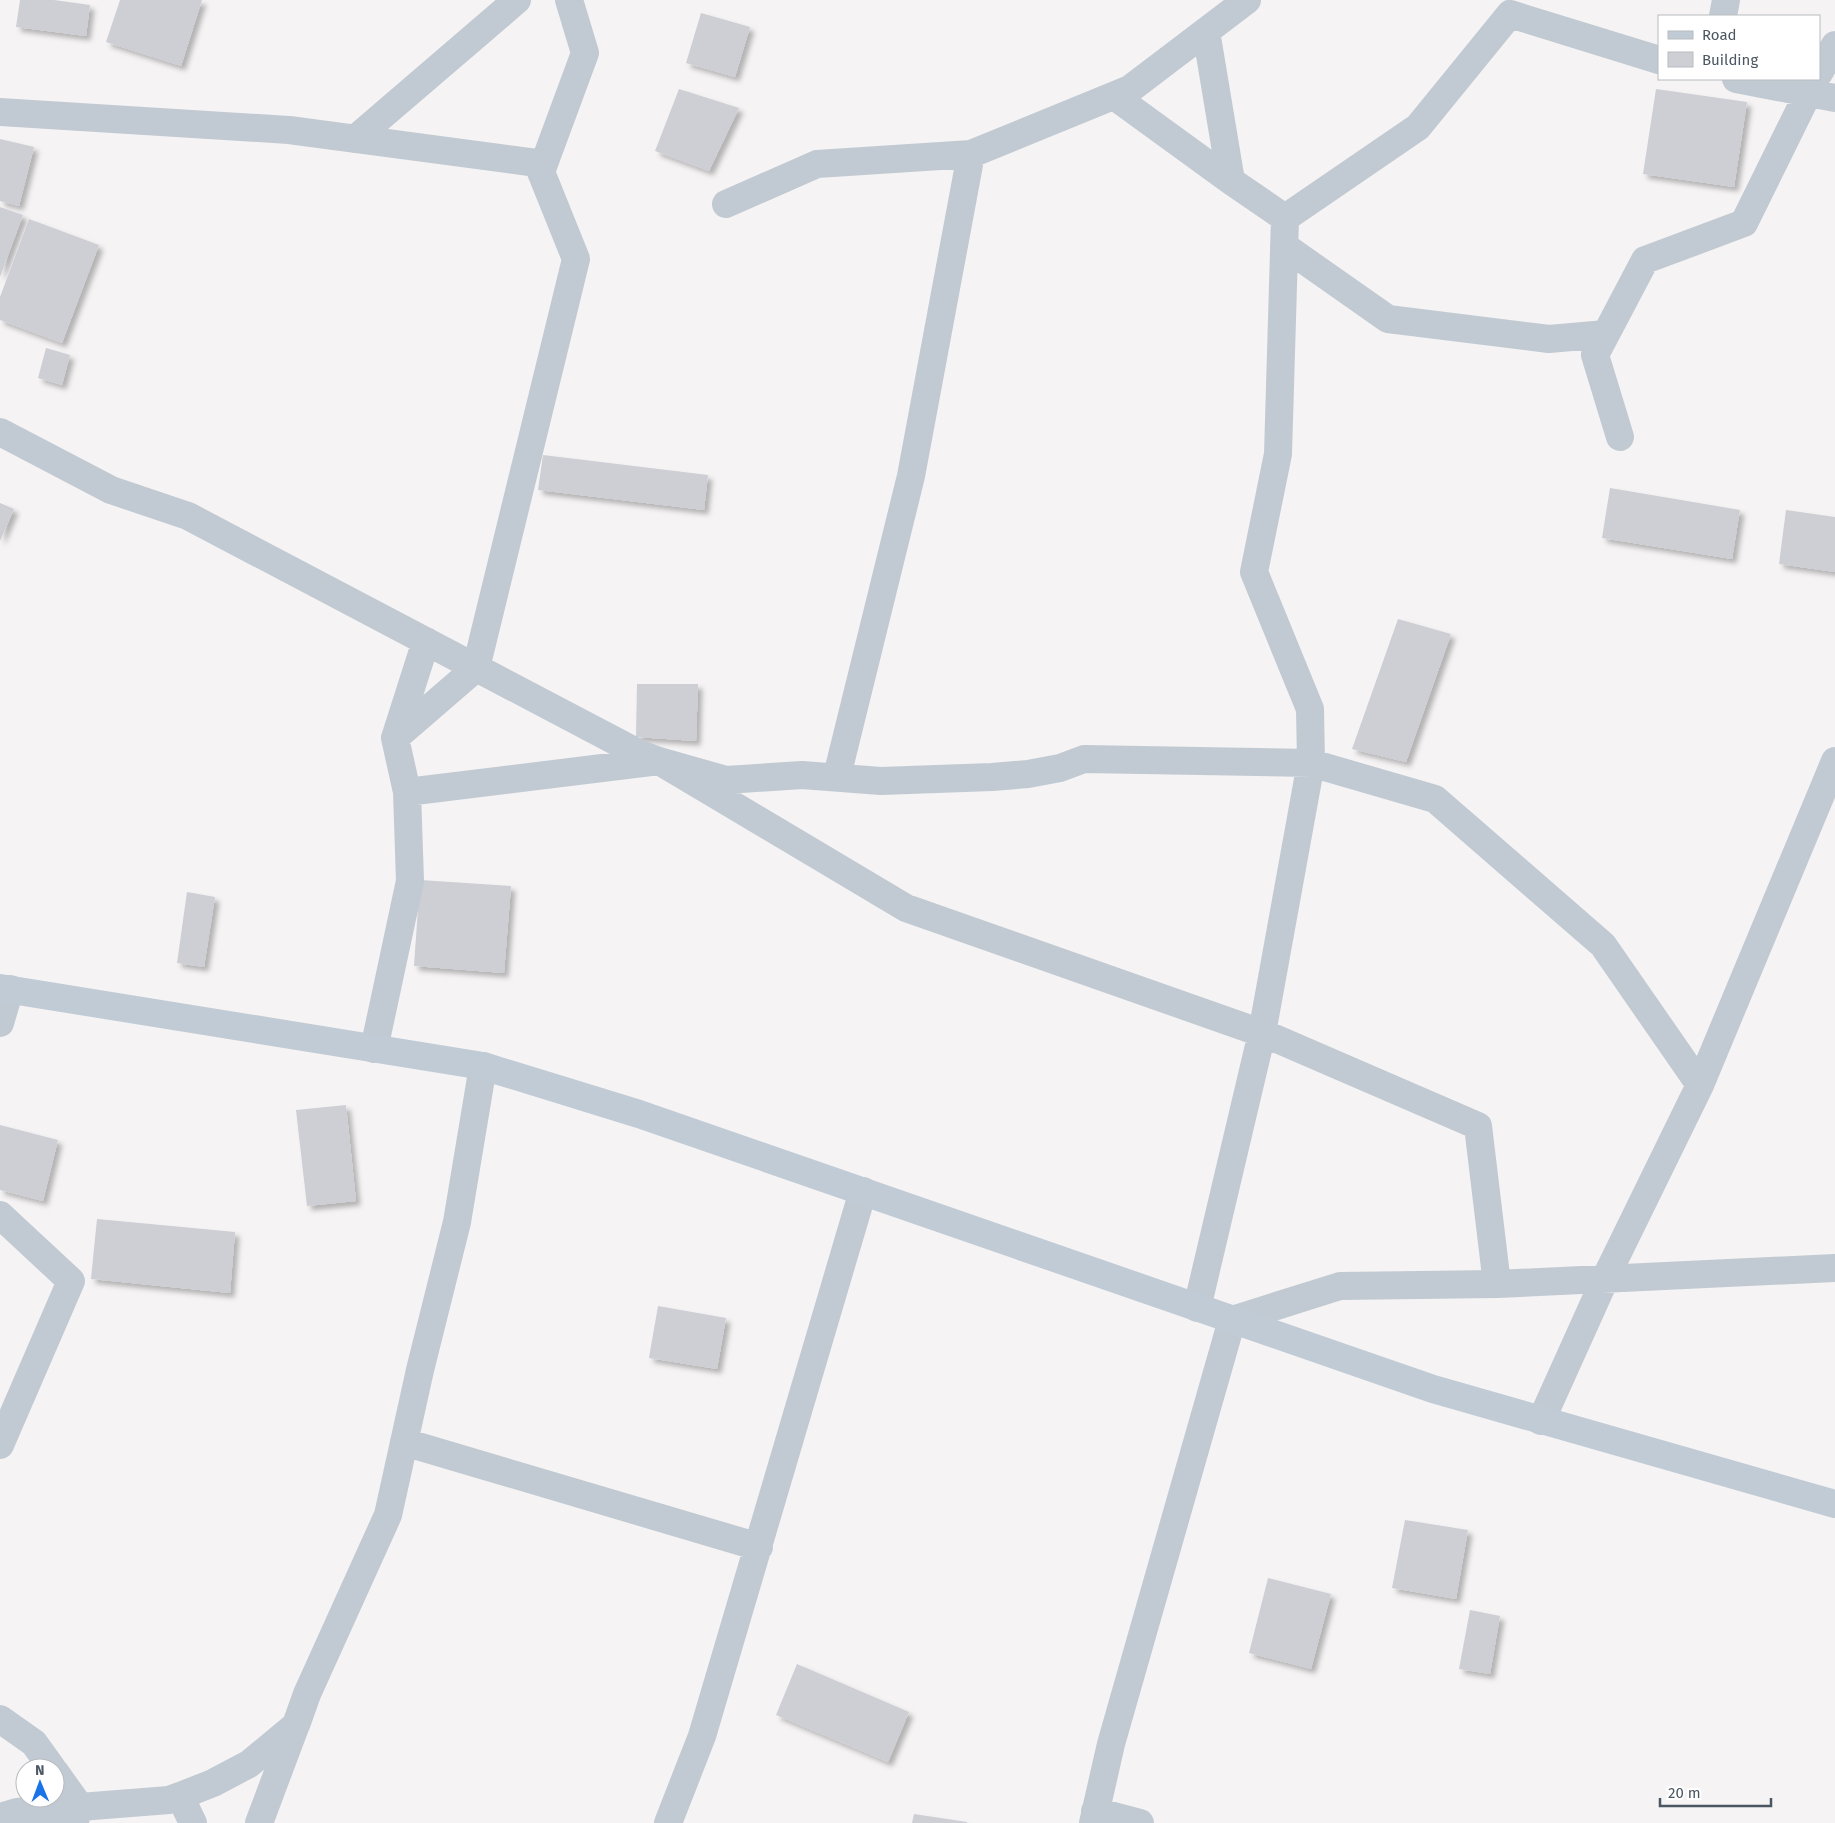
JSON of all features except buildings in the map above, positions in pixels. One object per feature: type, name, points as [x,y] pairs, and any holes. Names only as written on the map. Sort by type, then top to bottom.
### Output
[{"type":"street","points":[[355,139],[516,0]]},
{"type":"street","points":[[395,738],[476,668],[576,258],[541,172],[585,53],[569,0]]},
{"type":"street","points":[[726,204],[817,164],[970,154],[1130,89],[1247,0]]},
{"type":"street","points":[[1723,15],[1726,0]]},
{"type":"street","points":[[1285,218],[1418,127],[1510,14],[1658,60]]},
{"type":"street","points":[[1206,31],[1231,181]]},
{"type":"street","points":[[1820,71],[1835,45]]},
{"type":"street","points":[[1775,80],[1814,81],[1835,98]]},
{"type":"street","points":[[1620,437],[1595,355],[1645,260],[1744,223],[1814,81]]},
{"type":"street","points":[[1114,96],[1285,218]]},
{"type":"street","points":[[0,112],[289,130],[544,164]]},
{"type":"street","points":[[837,776],[911,476],[970,154]]},
{"type":"street","points":[[1197,1308],[1262,1033],[1311,763],[1310,709],[1254,572],[1278,454],[1285,218]]},
{"type":"street","points":[[1284,246],[1388,320],[1549,340],[1606,334]]},
{"type":"street","points":[[0,432],[112,490],[188,516],[638,753],[726,780],[802,775],[881,780],[992,777],[1060,768],[1084,759],[1311,763],[1434,799],[1603,945],[1700,1085]]},
{"type":"street","points":[[374,1049],[410,881],[407,792],[395,738],[426,641]]},
{"type":"street","points":[[407,792],[659,761],[906,908],[1262,1033],[1478,1126],[1497,1284]]},
{"type":"street","points":[[1541,1421],[1605,1279],[1700,1085],[1835,762]]},
{"type":"street","points":[[0,1023],[5,988],[483,1066],[640,1114],[1433,1389],[1835,1504]]},
{"type":"street","points":[[260,1823],[307,1694],[388,1516],[457,1222],[483,1066]]},
{"type":"street","points":[[668,1823],[702,1736],[863,1191]]},
{"type":"street","points":[[0,1214],[71,1281],[0,1445]]},
{"type":"street","points":[[1232,1320],[1340,1286],[1497,1284],[1835,1268]]},
{"type":"street","points":[[1140,1823],[1094,1817],[1110,1744],[1232,1320]]},
{"type":"street","points":[[404,1442],[759,1547]]},
{"type":"street","points":[[0,1719],[34,1743],[45,1758]]},
{"type":"street","points":[[0,1816],[17,1812],[77,1815],[169,1800],[213,1783],[249,1764],[296,1725]]},
{"type":"street","points":[[65,1792],[77,1815]]},
{"type":"street","points":[[180,1796],[193,1823]]}]
